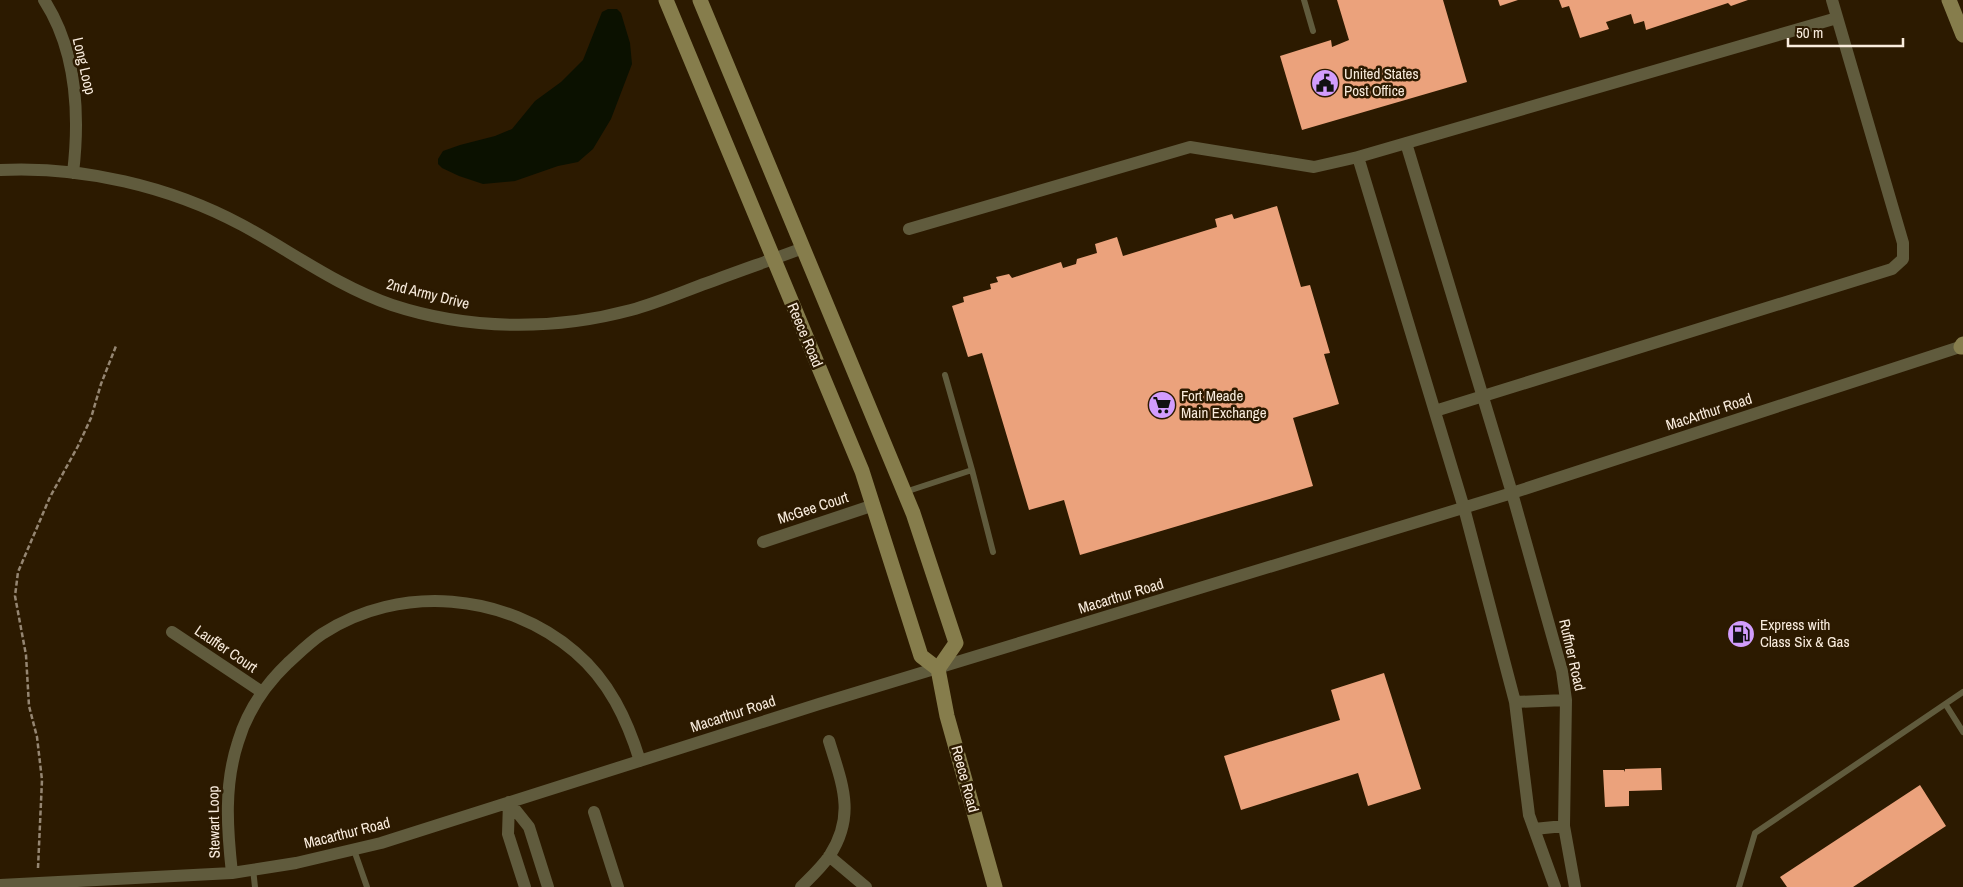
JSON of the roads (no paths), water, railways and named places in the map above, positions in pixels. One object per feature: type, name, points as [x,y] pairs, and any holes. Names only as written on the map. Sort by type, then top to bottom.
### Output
[{"type":"street","name":"Reece Road","points":[[666,0],[862,471],[922,656],[938,669],[947,716],[994,887]]},
{"type":"street","name":"Reece Road","points":[[700,0],[904,493],[956,643],[938,669]]},
{"type":"street","points":[[1435,411],[1892,269],[1903,259],[1903,243],[1832,0]]},
{"type":"street","points":[[1949,0],[1963,35]]},
{"type":"street","name":"Long Loop","points":[[48,2],[68,58],[75,89],[77,122],[73,173]]},
{"type":"street","points":[[909,229],[1190,148],[1314,167],[1358,157],[1837,18]]},
{"type":"street","name":"Ruffner Road","points":[[1406,143],[1512,493],[1562,671],[1566,700],[1564,826],[1575,887]]},
{"type":"street","points":[[1358,157],[1464,508],[1515,702],[1529,815],[1555,887]]},
{"type":"street","name":"2nd Army Drive","points":[[0,170],[73,173],[124,182],[159,191],[215,212],[242,225],[340,283],[392,305],[453,320],[494,324],[540,325],[603,317],[659,301],[802,248]]},
{"type":"street","name":"MacArthur Road","points":[[1464,508],[1962,346]]},
{"type":"street","name":"McGee Court","points":[[763,542],[874,505]]},
{"type":"street","name":"Macarthur Road","points":[[0,885],[89,884],[232,873],[296,863],[354,850],[820,704],[1464,508]]},
{"type":"street","name":"Stewart Loop","points":[[232,873],[227,814],[232,764],[238,740],[262,692],[301,650],[323,633],[350,619],[376,609],[402,604],[452,601],[476,604],[501,611],[553,635],[576,653],[602,680],[619,706],[632,734],[640,761]]},
{"type":"street","name":"Lauffer Court","points":[[172,632],[262,692]]},
{"type":"street","points":[[1515,702],[1566,700]]},
{"type":"street","points":[[801,887],[829,856],[839,838],[845,817],[845,799],[829,741]]},
{"type":"street","points":[[509,802],[508,834],[525,887]]},
{"type":"street","points":[[509,802],[529,827],[548,887]]},
{"type":"street","points":[[594,812],[618,887]]},
{"type":"street","points":[[1534,829],[1564,826]]},
{"type":"street","points":[[829,856],[866,887]]},
{"type":"lane","points":[[1304,0],[1313,31]]},
{"type":"lane","points":[[945,375],[993,552]]},
{"type":"lane","points":[[904,493],[972,470]]},
{"type":"lane","points":[[1739,887],[1755,833],[1963,692]]},
{"type":"lane","points":[[1946,705],[1963,732]]},
{"type":"lane","points":[[354,850],[367,887]]},
{"type":"lane","points":[[254,869],[255,887]]},
{"type":"place","name":"United States Post Office","points":[[1325,83]]},
{"type":"place","name":"Fort Meade Main Exchange","points":[[1162,405]]},
{"type":"place","name":"Express with Class Six & Gas","points":[[1741,634]]}]
